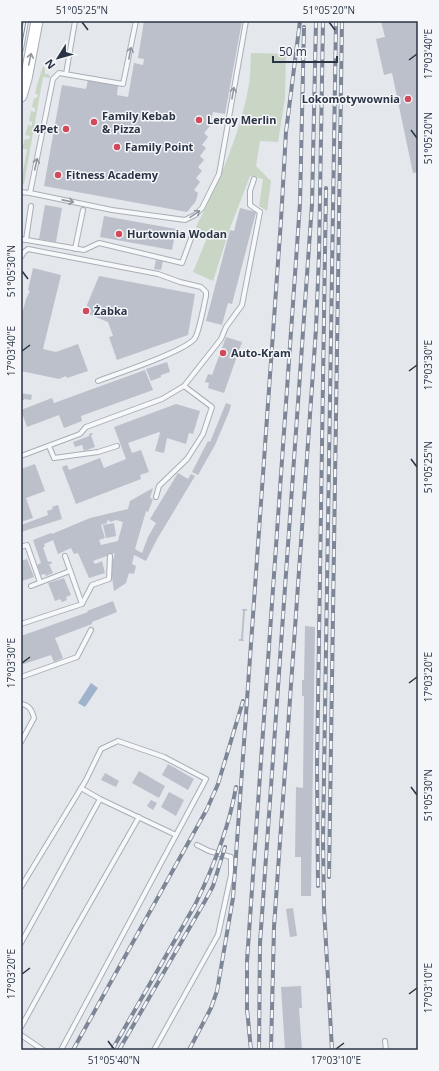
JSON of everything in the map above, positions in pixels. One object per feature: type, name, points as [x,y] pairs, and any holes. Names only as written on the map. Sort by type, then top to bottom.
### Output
[{"type":"main road","points":[[21,96],[37,21]]},
{"type":"lane","points":[[21,49],[26,21]]},
{"type":"lane","points":[[66,74],[75,21]]},
{"type":"lane","points":[[30,193],[53,79],[59,73],[123,84],[136,21]]},
{"type":"lane","points":[[21,192],[112,210],[185,220],[195,215],[202,208],[219,174],[246,21]]},
{"type":"lane","points":[[21,456],[80,434],[86,427],[120,413],[162,399],[184,386],[221,339],[226,327],[242,305],[260,212],[250,205],[250,191],[254,179]]},
{"type":"lane","points":[[26,240],[31,206]]},
{"type":"lane","points":[[75,248],[83,210]]},
{"type":"lane","points":[[21,239],[84,250],[98,243],[182,263],[193,233]]},
{"type":"lane","points":[[21,257],[28,249],[158,274],[180,282],[201,287],[206,292],[196,335],[192,341],[173,352],[98,381]]},
{"type":"lane","points":[[156,497],[159,486],[187,459],[202,434],[212,407],[184,386]]},
{"type":"lane","points":[[49,446],[54,458],[98,452],[117,446]]},
{"type":"lane","points":[[21,547],[27,545],[40,582]]},
{"type":"lane","points":[[64,556],[82,604]]},
{"type":"lane","points":[[21,624],[82,604],[92,585],[109,579],[110,556]]},
{"type":"lane","points":[[30,586],[70,571]]},
{"type":"lane","points":[[21,677],[77,657],[92,630]]},
{"type":"lane","points":[[21,704],[28,706],[34,718],[21,742]]},
{"type":"lane","points":[[21,887],[81,788],[101,749],[118,741],[164,757],[206,779],[61,1050]]},
{"type":"lane","points":[[81,788],[100,799],[176,835]]},
{"type":"lane","points":[[21,943],[100,799]]},
{"type":"lane","points":[[21,1027],[139,817]]},
{"type":"lane","points":[[154,1050],[218,935],[231,875],[231,857],[209,851],[197,845]]},
{"type":"lane","points":[[21,1035],[43,1050]]},
{"type":"lane","points":[[385,1041],[386,1050]]},
{"type":"green space","points":[[251,53],[286,54],[285,98],[278,142],[260,141],[256,166],[271,181],[267,211],[259,206],[263,179],[250,176],[230,228],[213,281],[193,272],[207,238],[196,227],[220,177],[239,125],[249,85]]},
{"type":"green space","points":[[43,66],[45,69],[45,74],[48,74],[50,78],[43,77],[24,184],[21,183],[21,181],[27,150],[22,148],[25,139],[29,139],[30,136],[25,135],[28,125],[32,126],[32,122],[29,121],[31,111],[35,112],[35,108],[32,107],[34,98],[37,98],[38,94],[35,94]]},
{"type":"water","points":[[91,683],[98,688],[85,707],[78,703]]},
{"type":"building","points":[[144,21],[242,21],[225,114],[213,112],[210,126],[204,133],[208,137],[202,145],[206,148],[200,156],[204,160],[198,167],[202,171],[196,178],[200,182],[194,190],[198,193],[196,201],[187,212],[44,186],[62,85],[86,89],[88,80],[118,86],[117,95],[128,97],[134,63],[143,65],[144,59],[138,58]]},
{"type":"building","name":"Lokomotywownia","points":[[381,21],[418,21],[418,172],[413,173],[392,73],[384,75],[376,39],[385,37]]},
{"type":"building","points":[[45,205],[62,208],[56,242],[39,239]]},
{"type":"building","points":[[240,208],[256,212],[232,304],[228,303],[222,325],[206,321],[230,230],[234,231]]},
{"type":"building","points":[[104,216],[176,229],[172,250],[100,237]]},
{"type":"building","points":[[156,260],[163,261],[161,270],[154,269]]},
{"type":"building","points":[[33,268],[61,275],[43,349],[56,352],[78,344],[88,371],[59,379],[21,371],[21,318],[26,299],[30,291],[28,290]]},
{"type":"building","points":[[99,276],[195,294],[188,335],[117,360],[109,337],[113,336],[108,322],[84,312]]},
{"type":"building","points":[[226,337],[242,342],[224,393],[208,388],[209,383],[205,382],[208,374],[212,375]]},
{"type":"building","points":[[167,362],[170,372],[151,381],[146,369]]},
{"type":"building","points":[[145,370],[153,390],[81,416],[82,421],[64,428],[59,415],[27,427],[21,410],[52,398],[54,403]]},
{"type":"building","points":[[21,393],[32,395],[31,400],[21,400]]},
{"type":"building","points":[[226,403],[231,405],[229,412],[215,445],[198,475],[192,472],[208,441],[210,442]]},
{"type":"building","points":[[176,404],[200,411],[193,434],[189,433],[186,444],[167,438],[164,453],[155,451],[159,432],[128,443],[132,453],[141,450],[149,472],[140,475],[141,479],[76,504],[62,467],[67,465],[69,470],[100,458],[104,468],[126,459],[114,427]]},
{"type":"building","points":[[92,433],[93,435],[91,435],[95,447],[84,451],[82,445],[75,447],[73,442],[89,436],[89,434]]},
{"type":"building","points":[[35,464],[45,491],[26,498],[33,518],[21,522],[21,469]]},
{"type":"building","points":[[178,473],[188,479],[191,474],[195,476],[156,541],[146,561],[134,555],[132,564],[136,566],[134,574],[129,573],[126,583],[114,591],[112,563],[115,553],[93,561],[95,564],[102,561],[105,573],[89,578],[78,553],[74,554],[71,548],[58,554],[53,540],[44,544],[45,547],[43,547],[48,562],[51,561],[52,564],[49,564],[53,573],[46,576],[45,574],[41,575],[37,565],[41,563],[33,540],[51,533],[52,534],[90,518],[128,509],[130,501],[153,488],[150,498],[153,499],[148,512],[146,511],[135,549],[142,553],[148,537],[156,523],[150,519]],"holes":[[[109,520],[110,522],[116,520],[123,522],[118,541],[101,545],[99,540],[105,538],[101,525],[107,523]]]},
{"type":"building","points":[[58,505],[62,519],[21,532],[21,525],[48,515],[47,511]]},
{"type":"building","points":[[114,523],[116,536],[106,538],[103,525]]},
{"type":"building","points":[[27,559],[34,577],[22,581],[21,561]]},
{"type":"building","points":[[64,578],[71,595],[66,597],[67,600],[62,602],[60,599],[55,601],[48,583]]},
{"type":"building","points":[[113,601],[117,612],[92,622],[92,624],[55,638],[63,658],[54,662],[51,655],[21,665],[21,636],[88,612],[87,611]]},
{"type":"building","points":[[242,609],[247,609],[247,611],[245,611],[244,641],[239,641],[239,639],[241,639]]},
{"type":"building","points":[[305,626],[315,627],[311,896],[301,896],[301,857],[295,857],[296,787],[303,788],[304,696],[302,696],[302,680],[304,680]]},
{"type":"building","points":[[168,764],[194,779],[188,790],[162,775]]},
{"type":"building","points":[[139,771],[165,786],[159,798],[132,783]]},
{"type":"building","points":[[105,773],[119,781],[116,787],[101,780]]},
{"type":"building","points":[[169,792],[184,800],[176,816],[161,807]]},
{"type":"building","points":[[151,800],[157,803],[153,810],[147,806]]},
{"type":"building","points":[[293,908],[297,936],[290,937],[286,909]]},
{"type":"building","points":[[301,986],[302,1008],[299,1008],[302,1050],[285,1050],[281,987]]},
{"type":"tram line","points":[[21,49],[26,21]]},
{"type":"railway","points":[[189,1050],[211,1008],[217,991],[233,898],[286,132],[300,21]]},
{"type":"railway","points":[[259,1050],[260,943],[312,204],[316,21]]},
{"type":"railway","points":[[271,1050],[274,927],[316,329],[319,255],[323,21]]},
{"type":"railway","points":[[332,1050],[324,908],[323,839],[336,21]]},
{"type":"railway","points":[[329,877],[342,21]]},
{"type":"railway","points":[[251,1050],[247,1009],[247,961],[300,203],[304,27]]},
{"type":"railway","points":[[318,886],[317,767],[326,188]]},
{"type":"railway","points":[[73,1050],[207,809],[218,784],[243,701]]},
{"type":"railway","points":[[112,1050],[202,891],[225,833],[236,787]]},
{"type":"railway","points":[[119,1050],[213,886],[225,847]]},
{"type":"place","name":"Lokomotywownia","points":[[408,99]]},
{"type":"place","name":"Leroy Merlin","points":[[199,120]]},
{"type":"place","name":"Family Kebab & Pizza","points":[[94,122]]},
{"type":"place","name":"4Pet","points":[[66,129]]},
{"type":"place","name":"Family Point","points":[[117,147]]},
{"type":"place","name":"Fitness Academy","points":[[58,175]]},
{"type":"place","name":"Hurtownia Wodan","points":[[119,234]]},
{"type":"place","name":"Żabka","points":[[86,311]]},
{"type":"place","name":"Auto-Kram","points":[[223,353]]}]
